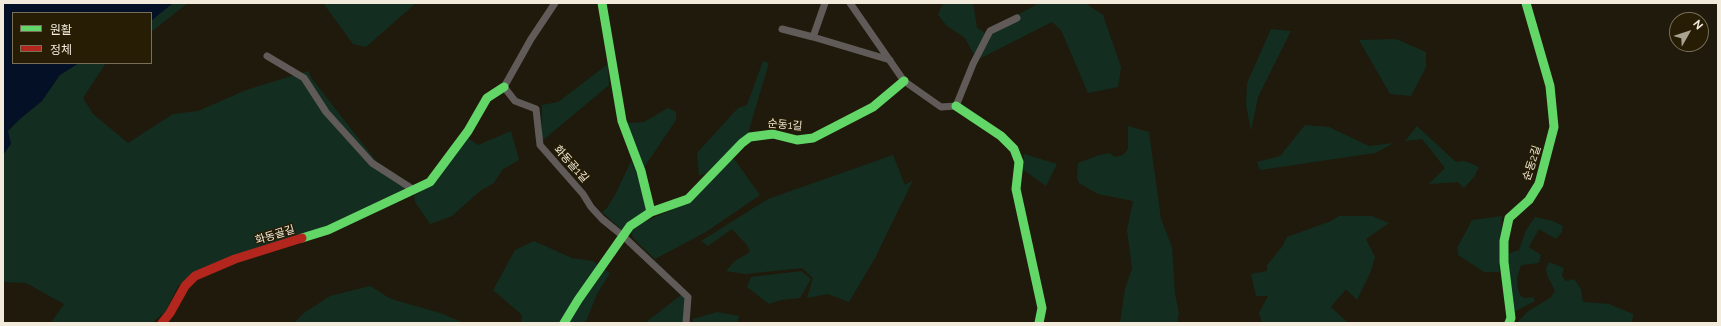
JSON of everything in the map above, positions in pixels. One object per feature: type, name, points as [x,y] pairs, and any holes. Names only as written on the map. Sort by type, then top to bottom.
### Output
[{"type":"street","points":[[504,87],[531,39],[555,3]]},
{"type":"street","points":[[602,3],[622,121],[641,171],[651,212]]},
{"type":"street","points":[[813,37],[825,3]]},
{"type":"street","points":[[850,3],[904,81],[941,107],[956,106],[1001,136],[1014,149],[1019,162],[1016,189],[1042,308],[1039,323]]},
{"type":"street","name":"순동2길","points":[[1509,323],[1511,318],[1504,262],[1504,241],[1509,218],[1529,200],[1539,184],[1554,128],[1550,86],[1526,3]]},
{"type":"street","points":[[956,106],[973,64],[990,31],[1016,18]]},
{"type":"street","points":[[782,29],[890,60]]},
{"type":"street","points":[[267,56],[304,78],[326,112],[372,163],[414,190]]},
{"type":"street","name":"순동1길","points":[[564,323],[578,300],[630,226],[651,212],[688,198],[742,143],[750,137],[773,134],[797,140],[813,138],[873,107],[904,81]]},
{"type":"street","name":"화동골길","points":[[162,323],[170,313],[185,286],[195,276],[235,259],[328,230],[430,182],[468,130],[487,98],[504,87]]},
{"type":"street","name":"화동골1길","points":[[504,87],[515,101],[536,109],[540,145],[584,194],[591,207],[602,219],[623,236]]},
{"type":"street","points":[[623,236],[688,297],[686,323]]},
{"type":"green space","points":[[3,3],[188,3],[152,31],[152,12],[12,12],[12,64],[105,64],[83,98],[93,114],[128,143],[173,114],[198,111],[246,90],[308,71],[312,79],[377,162],[413,185],[317,230],[193,274],[178,286],[166,311],[152,323],[51,323],[64,304],[26,283],[3,282]]},
{"type":"green space","points":[[323,3],[416,3],[366,47],[353,44]]},
{"type":"green space","points":[[943,3],[973,3],[977,28],[985,33],[1039,3],[1085,3],[1103,15],[1121,67],[1118,87],[1088,93],[1061,30],[1052,22],[981,58],[973,53],[965,38],[947,26],[938,15]]},
{"type":"green space","points":[[1271,29],[1291,31],[1258,97],[1251,131],[1246,105],[1247,83]]},
{"type":"green space","points":[[1396,39],[1426,52],[1426,67],[1411,96],[1390,94],[1359,40]]},
{"type":"green space","points":[[763,61],[769,63],[748,133],[706,173],[699,176],[697,153],[738,108],[747,105]]},
{"type":"green space","points":[[608,64],[609,85],[542,141],[542,105],[558,102]]},
{"type":"green space","points":[[668,108],[676,112],[676,120],[643,169],[627,123],[644,122]]},
{"type":"green space","points":[[1305,125],[1329,127],[1369,146],[1394,143],[1375,153],[1260,170],[1257,162],[1280,156]]},
{"type":"green space","points":[[1128,126],[1149,132],[1161,219],[1172,247],[1175,294],[1179,314],[1177,323],[1120,323],[1125,289],[1132,269],[1127,230],[1133,201],[1098,194],[1079,183],[1077,178],[1078,163],[1099,155],[1110,153],[1115,157],[1123,155],[1128,149]]},
{"type":"green space","points":[[1417,126],[1456,162],[1465,161],[1479,167],[1474,177],[1464,188],[1458,182],[1429,184],[1445,168],[1422,139],[1405,141]]},
{"type":"green space","points":[[511,131],[519,160],[502,170],[494,183],[480,191],[452,216],[430,224],[415,202],[414,196],[435,181],[468,138],[478,145]]},
{"type":"green space","points":[[1024,154],[1057,164],[1046,186],[1022,169]]},
{"type":"green space","points":[[893,155],[905,185],[913,180],[875,258],[849,302],[828,294],[807,298],[813,278],[802,268],[745,274],[726,271],[735,261],[750,252],[747,245],[732,229],[708,246],[701,241],[768,199]]},
{"type":"green space","points":[[734,159],[760,195],[706,232],[655,259],[633,238],[631,231],[644,222],[692,201],[729,161]]},
{"type":"green space","points":[[631,161],[637,174],[647,211],[622,230],[602,212],[607,208],[616,193]]},
{"type":"green space","points":[[1339,216],[1372,216],[1389,223],[1366,239],[1375,257],[1371,271],[1357,300],[1346,289],[1331,307],[1348,323],[1262,323],[1259,313],[1268,296],[1256,296],[1251,274],[1267,271],[1267,265],[1282,247],[1287,237],[1331,221]]},
{"type":"green space","points":[[1502,216],[1499,272],[1484,272],[1458,255],[1457,248],[1472,220]]},
{"type":"green space","points":[[1535,217],[1553,221],[1563,226],[1562,232],[1556,239],[1539,229],[1529,247],[1541,255],[1539,263],[1521,265],[1517,278],[1518,290],[1521,296],[1525,298],[1533,297],[1535,301],[1516,311],[1513,309],[1507,254],[1519,250],[1526,230]]},
{"type":"green space","points":[[534,241],[572,258],[593,261],[610,273],[597,294],[587,319],[583,323],[521,323],[522,315],[493,290],[515,250]]},
{"type":"green space","points":[[1549,262],[1564,268],[1562,276],[1566,281],[1574,279],[1581,289],[1583,302],[1609,304],[1633,314],[1632,323],[1517,323],[1527,312],[1550,298],[1555,291],[1547,275],[1546,269]]},
{"type":"green space","points":[[801,271],[811,279],[800,298],[781,300],[769,304],[747,287],[751,277]]},
{"type":"green space","points":[[370,286],[391,299],[440,313],[464,323],[294,323],[304,313],[330,296]]},
{"type":"green space","points":[[681,295],[685,297],[683,323],[645,323]]},
{"type":"green space","points":[[717,312],[739,316],[737,323],[692,323],[693,319]]},
{"type":"water","points":[[3,3],[173,3],[152,20],[152,12],[12,12],[12,64],[77,64],[60,75],[42,101],[8,131],[11,144],[3,155]]},
{"type":"traffic: fast","points":[[602,3],[622,121],[641,171],[651,212]]},
{"type":"traffic: fast","points":[[1509,323],[1511,318],[1504,262],[1504,241],[1509,218],[1529,200],[1539,184],[1554,127],[1550,86],[1526,3]]},
{"type":"traffic: fast","points":[[564,323],[578,300],[630,226],[651,212],[688,199],[742,143],[750,137],[773,134],[797,140],[813,138],[873,107],[904,81]]},
{"type":"traffic: fast","points":[[302,238],[328,230],[430,182],[468,131],[487,98],[504,87]]},
{"type":"traffic: fast","points":[[956,106],[1001,136],[1014,149],[1019,162],[1016,189],[1042,308],[1039,323]]},
{"type":"traffic: jam","points":[[162,323],[170,313],[185,286],[195,276],[235,259],[302,238]]}]
